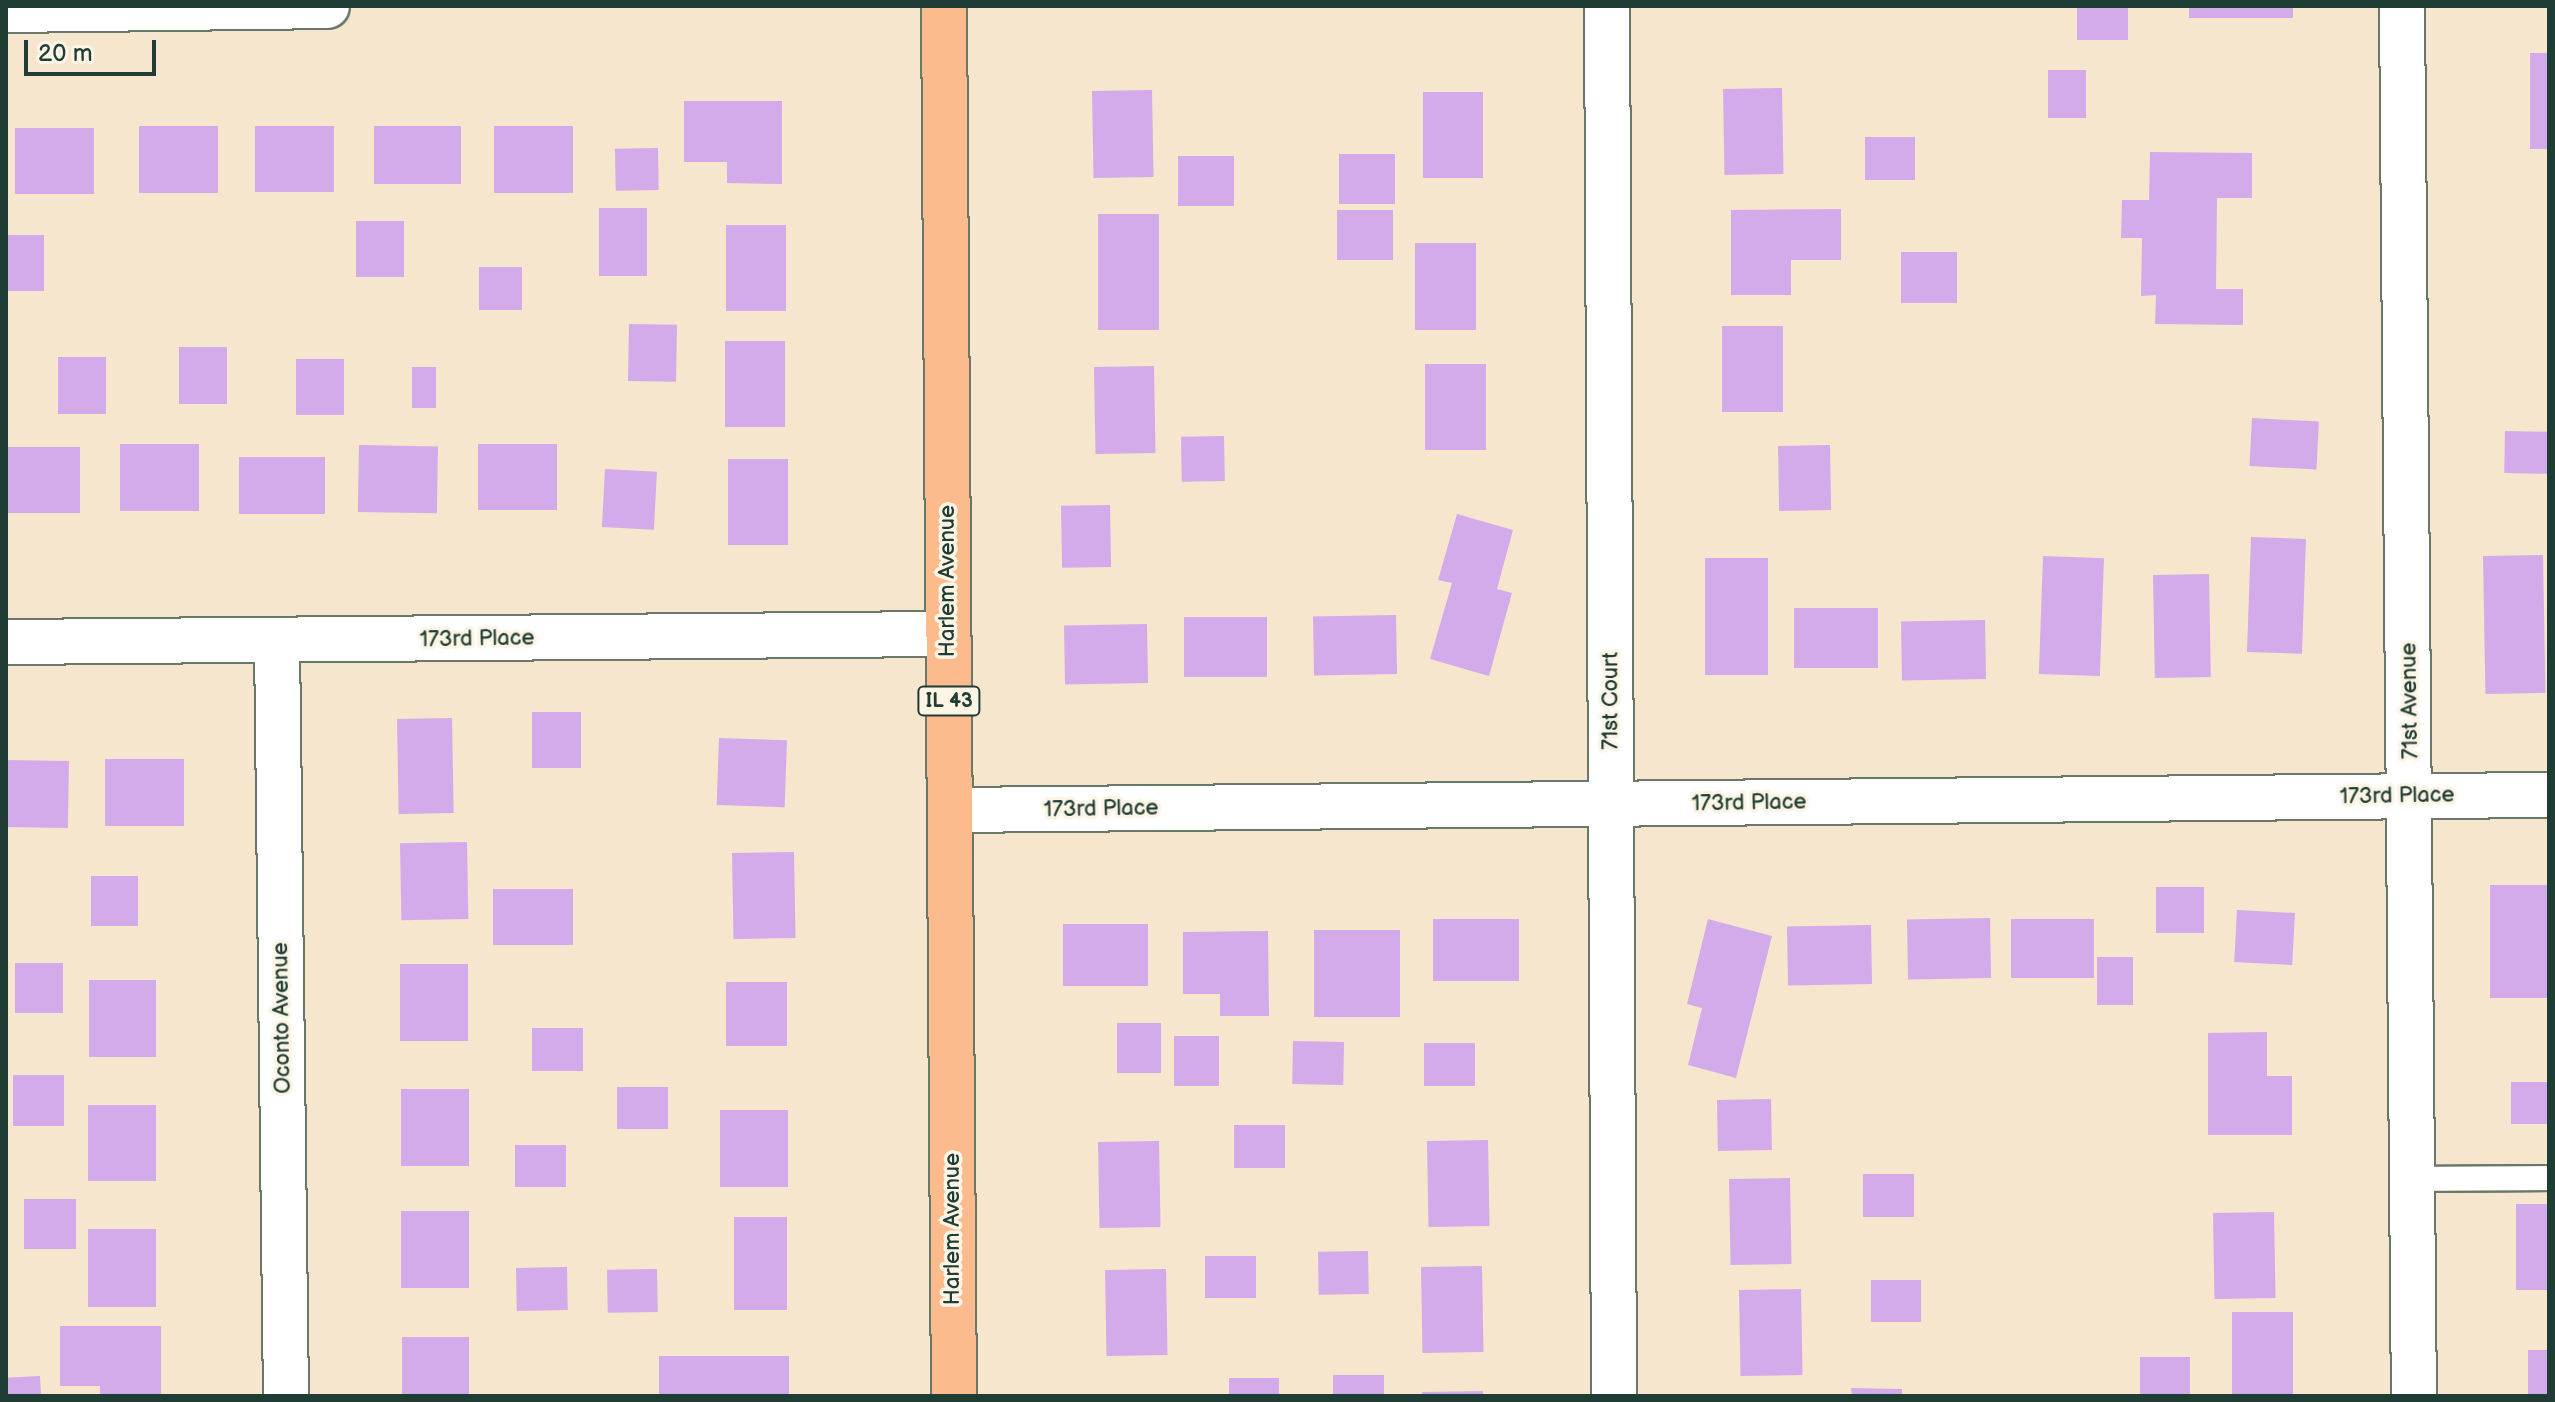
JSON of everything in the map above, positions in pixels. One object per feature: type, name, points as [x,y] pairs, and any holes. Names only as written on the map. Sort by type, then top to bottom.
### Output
[{"type":"main road","name":"Harlem Avenue","points":[[944,6],[954,1396]]},
{"type":"street","points":[[6,10],[327,6]]},
{"type":"street","name":"71st Court","points":[[1607,6],[1614,1396]]},
{"type":"street","name":"71st Avenue","points":[[2402,6],[2414,1396]]},
{"type":"street","name":"173rd Place","points":[[6,642],[948,634]]},
{"type":"street","name":"Oconto Avenue","points":[[277,641],[286,1396]]},
{"type":"street","name":"173rd Place","points":[[950,810],[2549,795]]},
{"type":"lane","points":[[2413,1179],[2549,1178]]},
{"type":"building","points":[[2077,6],[2128,6],[2128,40],[2077,40]]},
{"type":"building","points":[[2189,6],[2293,6],[2293,18],[2189,18]]},
{"type":"building","points":[[2530,53],[2549,53],[2549,149],[2530,149]]},
{"type":"building","points":[[2048,70],[2086,70],[2086,118],[2048,118]]},
{"type":"building","points":[[1782,88],[1784,174],[1725,175],[1723,89]]},
{"type":"building","points":[[1152,90],[1154,177],[1094,178],[1092,91]]},
{"type":"building","points":[[1423,92],[1483,92],[1483,178],[1423,178]]},
{"type":"building","points":[[684,101],[782,101],[782,184],[727,183],[727,162],[684,162]]},
{"type":"building","points":[[139,126],[218,126],[218,193],[139,193]]},
{"type":"building","points":[[255,126],[334,126],[334,192],[255,192]]},
{"type":"building","points":[[374,126],[461,126],[461,184],[374,184]]},
{"type":"building","points":[[494,126],[573,126],[573,193],[494,193]]},
{"type":"building","points":[[15,128],[94,128],[94,194],[15,194]]},
{"type":"building","points":[[1865,137],[1915,137],[1915,180],[1865,180]]},
{"type":"building","points":[[658,148],[659,190],[616,191],[615,149]]},
{"type":"building","points":[[2150,152],[2252,153],[2252,198],[2217,198],[2216,289],[2243,289],[2243,325],[2155,324],[2156,295],[2141,296],[2142,238],[2121,238],[2122,200],[2149,200]]},
{"type":"building","points":[[1339,154],[1395,154],[1395,204],[1339,204]]},
{"type":"building","points":[[1178,156],[1234,156],[1234,206],[1178,206]]},
{"type":"building","points":[[599,208],[647,208],[647,276],[599,276]]},
{"type":"building","points":[[1841,209],[1841,260],[1791,260],[1791,295],[1731,295],[1731,210]]},
{"type":"building","points":[[1337,210],[1393,210],[1393,260],[1337,260]]},
{"type":"building","points":[[1098,214],[1159,214],[1159,330],[1098,330]]},
{"type":"building","points":[[356,221],[404,221],[404,277],[356,277]]},
{"type":"building","points":[[726,225],[786,225],[786,311],[726,311]]},
{"type":"building","points":[[6,235],[44,235],[44,291],[6,291]]},
{"type":"building","points":[[1415,243],[1476,243],[1476,330],[1415,330]]},
{"type":"building","points":[[1901,252],[1957,252],[1957,303],[1901,303]]},
{"type":"building","points":[[479,267],[522,267],[522,310],[479,310]]},
{"type":"building","points":[[629,324],[677,325],[676,382],[628,381]]},
{"type":"building","points":[[1722,326],[1783,326],[1783,412],[1722,412]]},
{"type":"building","points":[[725,341],[785,341],[785,427],[725,427]]},
{"type":"building","points":[[179,347],[227,347],[227,404],[179,404]]},
{"type":"building","points":[[58,357],[106,357],[106,414],[58,414]]},
{"type":"building","points":[[296,359],[344,359],[344,415],[296,415]]},
{"type":"building","points":[[1425,364],[1486,364],[1486,450],[1425,450]]},
{"type":"building","points":[[1154,366],[1156,453],[1096,454],[1094,367]]},
{"type":"building","points":[[412,367],[436,367],[436,408],[412,408]]},
{"type":"building","points":[[2252,418],[2319,422],[2316,469],[2249,466]]},
{"type":"building","points":[[2505,431],[2549,432],[2548,474],[2504,473]]},
{"type":"building","points":[[1224,436],[1225,481],[1182,482],[1181,437]]},
{"type":"building","points":[[120,444],[199,444],[199,511],[120,511]]},
{"type":"building","points":[[478,444],[557,444],[557,510],[478,510]]},
{"type":"building","points":[[359,445],[438,446],[437,513],[358,512]]},
{"type":"building","points":[[1830,445],[1831,510],[1779,511],[1778,446]]},
{"type":"building","points":[[6,447],[80,447],[80,513],[6,513]]},
{"type":"building","points":[[239,457],[325,457],[325,514],[239,514]]},
{"type":"building","points":[[728,459],[788,459],[788,545],[728,545]]},
{"type":"building","points":[[605,469],[657,472],[654,530],[602,527]]},
{"type":"building","points":[[1110,505],[1111,567],[1062,568],[1061,506]]},
{"type":"building","points":[[1457,514],[1513,530],[1497,589],[1512,593],[1489,676],[1430,659],[1452,583],[1438,580]]},
{"type":"building","points":[[2251,537],[2306,539],[2302,654],[2247,652]]},
{"type":"building","points":[[2543,555],[2545,693],[2485,694],[2483,556]]},
{"type":"building","points":[[2043,556],[2104,558],[2100,676],[2039,674]]},
{"type":"building","points":[[1705,558],[1768,558],[1768,675],[1705,675]]},
{"type":"building","points":[[2209,574],[2211,677],[2155,678],[2153,575]]},
{"type":"building","points":[[1794,608],[1878,608],[1878,668],[1794,668]]},
{"type":"building","points":[[1396,615],[1397,674],[1314,675],[1313,616]]},
{"type":"building","points":[[1184,617],[1267,617],[1267,677],[1184,677]]},
{"type":"building","points":[[1985,620],[1986,679],[1902,680],[1901,621]]},
{"type":"building","points":[[1147,624],[1148,683],[1065,684],[1064,625]]},
{"type":"building","points":[[532,712],[581,712],[581,768],[532,768]]},
{"type":"building","points":[[452,718],[454,813],[399,814],[397,719]]},
{"type":"building","points":[[719,738],[787,740],[785,807],[717,805]]},
{"type":"building","points":[[105,759],[184,759],[184,826],[105,826]]},
{"type":"building","points":[[6,760],[69,761],[68,828],[6,827]]},
{"type":"building","points":[[467,842],[468,919],[401,920],[400,843]]},
{"type":"building","points":[[794,852],[796,938],[734,939],[732,853]]},
{"type":"building","points":[[91,876],[138,876],[138,926],[91,926]]},
{"type":"building","points":[[2490,885],[2549,885],[2549,998],[2490,998]]},
{"type":"building","points":[[2156,887],[2204,887],[2204,933],[2156,933]]},
{"type":"building","points":[[493,889],[573,889],[573,945],[493,945]]},
{"type":"building","points":[[2237,910],[2295,913],[2292,965],[2234,962]]},
{"type":"building","points":[[1990,918],[1991,978],[1908,979],[1907,919]]},
{"type":"building","points":[[1433,919],[1519,919],[1519,981],[1433,981]]},
{"type":"building","points":[[1708,919],[1772,936],[1736,1078],[1688,1065],[1702,1008],[1687,1004]]},
{"type":"building","points":[[2011,919],[2094,919],[2094,978],[2011,978]]},
{"type":"building","points":[[1063,924],[1148,924],[1148,986],[1063,986]]},
{"type":"building","points":[[1871,925],[1872,984],[1788,985],[1787,926]]},
{"type":"building","points":[[1314,930],[1400,930],[1400,1017],[1314,1017]]},
{"type":"building","points":[[1268,931],[1269,1016],[1220,1016],[1220,994],[1183,994],[1183,932]]},
{"type":"building","points":[[2097,957],[2133,957],[2133,1005],[2097,1005]]},
{"type":"building","points":[[15,963],[63,963],[63,1013],[15,1013]]},
{"type":"building","points":[[400,964],[468,964],[468,1041],[400,1041]]},
{"type":"building","points":[[89,980],[156,980],[156,1057],[89,1057]]},
{"type":"building","points":[[726,982],[787,982],[787,1046],[726,1046]]},
{"type":"building","points":[[1117,1023],[1161,1023],[1161,1073],[1117,1073]]},
{"type":"building","points":[[532,1028],[583,1028],[583,1071],[532,1071]]},
{"type":"building","points":[[2267,1032],[2267,1076],[2292,1076],[2292,1135],[2208,1135],[2208,1033]]},
{"type":"building","points":[[1174,1036],[1219,1036],[1219,1086],[1174,1086]]},
{"type":"building","points":[[1293,1041],[1344,1042],[1343,1085],[1292,1084]]},
{"type":"building","points":[[1424,1043],[1475,1043],[1475,1086],[1424,1086]]},
{"type":"building","points":[[13,1075],[64,1075],[64,1126],[13,1126]]},
{"type":"building","points":[[2511,1082],[2549,1082],[2549,1124],[2511,1124]]},
{"type":"building","points":[[617,1087],[668,1087],[668,1129],[617,1129]]},
{"type":"building","points":[[401,1089],[469,1089],[469,1166],[401,1166]]},
{"type":"building","points":[[1771,1099],[1772,1150],[1718,1151],[1717,1100]]},
{"type":"building","points":[[88,1105],[156,1105],[156,1181],[88,1181]]},
{"type":"building","points":[[720,1110],[788,1110],[788,1187],[720,1187]]},
{"type":"building","points":[[1234,1125],[1285,1125],[1285,1168],[1234,1168]]},
{"type":"building","points":[[1488,1140],[1490,1226],[1429,1227],[1427,1141]]},
{"type":"building","points":[[1159,1141],[1161,1227],[1100,1228],[1098,1142]]},
{"type":"building","points":[[515,1145],[566,1145],[566,1187],[515,1187]]},
{"type":"building","points":[[1863,1174],[1914,1174],[1914,1217],[1863,1217]]},
{"type":"building","points":[[1790,1178],[1792,1264],[1731,1265],[1729,1179]]},
{"type":"building","points":[[24,1199],[76,1199],[76,1249],[24,1249]]},
{"type":"building","points":[[2516,1204],[2549,1204],[2549,1290],[2516,1290]]},
{"type":"building","points":[[401,1211],[469,1211],[469,1288],[401,1288]]},
{"type":"building","points":[[2274,1212],[2276,1298],[2215,1299],[2213,1213]]},
{"type":"building","points":[[734,1217],[787,1217],[787,1310],[734,1310]]},
{"type":"building","points":[[88,1229],[156,1229],[156,1307],[88,1307]]},
{"type":"building","points":[[1368,1251],[1369,1294],[1319,1295],[1318,1252]]},
{"type":"building","points":[[1205,1256],[1256,1256],[1256,1298],[1205,1298]]},
{"type":"building","points":[[1482,1266],[1484,1352],[1423,1353],[1421,1267]]},
{"type":"building","points":[[567,1267],[568,1310],[517,1311],[516,1268]]},
{"type":"building","points":[[657,1269],[658,1312],[608,1313],[607,1270]]},
{"type":"building","points":[[1166,1269],[1168,1355],[1107,1356],[1105,1270]]},
{"type":"building","points":[[1871,1280],[1921,1280],[1921,1322],[1871,1322]]},
{"type":"building","points":[[1801,1289],[1803,1375],[1741,1376],[1739,1290]]},
{"type":"building","points":[[2232,1312],[2293,1312],[2293,1396],[2232,1396]]},
{"type":"building","points":[[60,1326],[161,1326],[161,1396],[100,1396],[100,1386],[60,1386]]},
{"type":"building","points":[[402,1337],[469,1337],[469,1396],[402,1396]]},
{"type":"building","points":[[2528,1350],[2549,1350],[2549,1396],[2528,1396]]},
{"type":"building","points":[[659,1356],[789,1356],[789,1396],[659,1396]]},
{"type":"building","points":[[2140,1357],[2190,1357],[2190,1396],[2140,1396]]},
{"type":"building","points":[[1333,1375],[1384,1375],[1384,1396],[1333,1396]]},
{"type":"building","points":[[40,1376],[41,1396],[7,1396],[6,1378]]},
{"type":"building","points":[[1229,1378],[1279,1378],[1279,1396],[1229,1396]]},
{"type":"building","points":[[1851,1388],[1902,1389],[1902,1396],[1852,1396]]},
{"type":"building","points":[[1483,1391],[1483,1396],[1422,1396],[1422,1392]]}]
